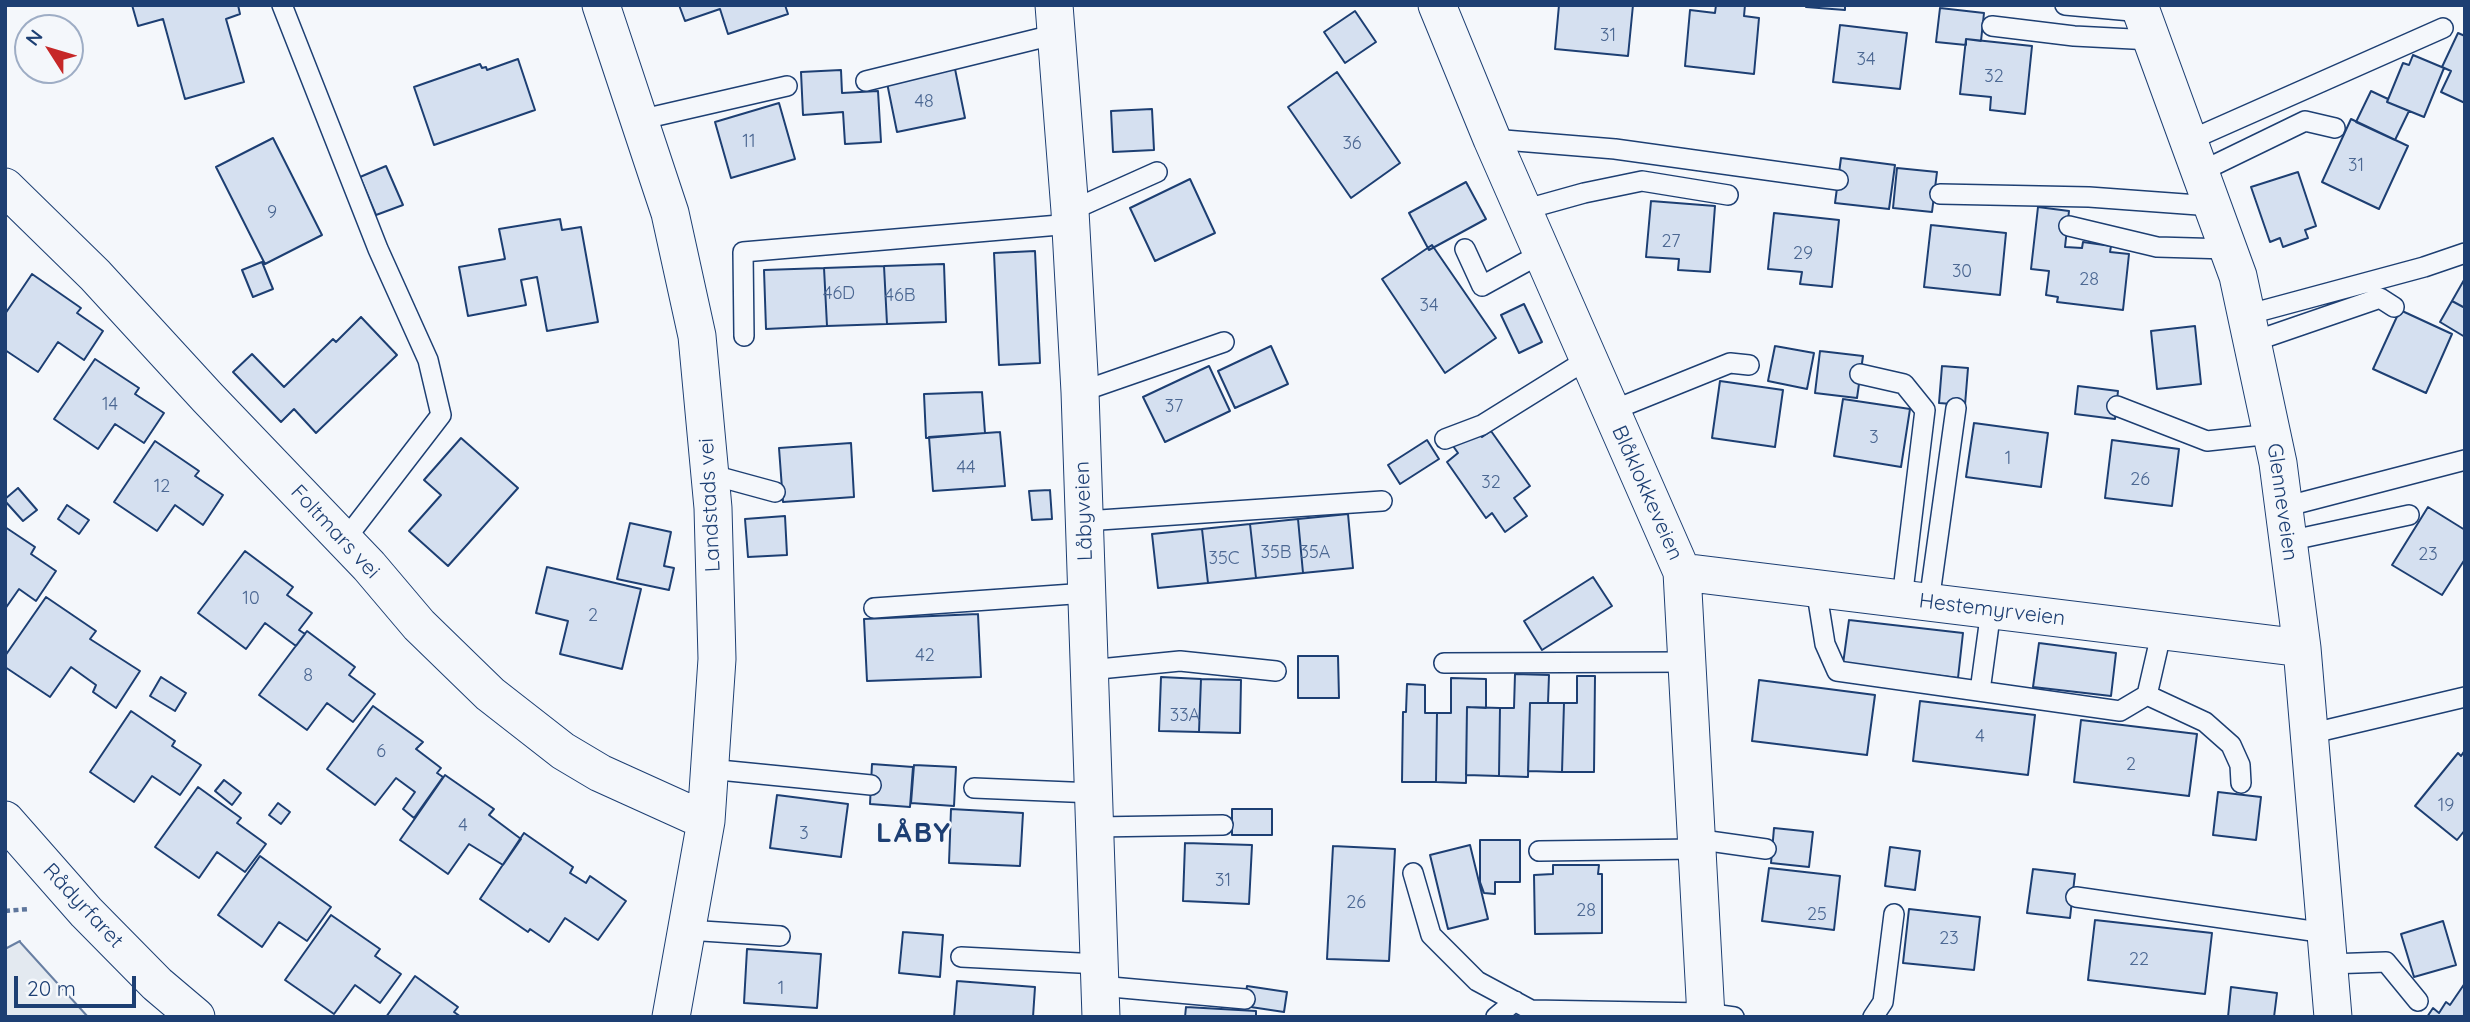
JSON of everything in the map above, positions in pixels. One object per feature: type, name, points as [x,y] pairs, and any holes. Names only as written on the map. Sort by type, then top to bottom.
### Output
[{"type":"street","name":"Landstads vei","points":[[601,5],[670,213],[697,336],[713,508],[717,659],[706,821],[671,1017]]},
{"type":"street","name":"Blåklokkeveien","points":[[1437,5],[1492,139],[1682,572],[1695,844],[1715,1015]]},
{"type":"street","name":"Glenneveien","points":[[2144,19],[2238,276],[2272,434],[2302,648],[2333,1017]]},
{"type":"street","name":"Låbyveien","points":[[1055,20],[1071,217],[1080,392],[1100,989]]},
{"type":"street","name":"Foltmars vei","points":[[5,187],[95,275],[419,625],[490,694],[563,751],[600,773],[706,821]]},
{"type":"street","name":"Hestemyrveien","points":[[1682,572],[2302,648]]},
{"type":"street","name":"Rådyrfaret","points":[[5,820],[86,912],[157,984],[196,1017]]},
{"type":"lane","points":[[282,5],[378,249],[428,360],[441,415],[344,541]]},
{"type":"lane","points":[[2065,5],[2144,19]]},
{"type":"lane","points":[[1992,26],[2074,36],[2144,19]]},
{"type":"lane","points":[[866,80],[1055,20]]},
{"type":"lane","points":[[2194,156],[2443,28]]},
{"type":"lane","points":[[639,120],[787,86]]},
{"type":"lane","points":[[2194,156],[2305,121],[2335,128]]},
{"type":"lane","points":[[1492,139],[1615,149],[1838,180]]},
{"type":"lane","points":[[744,336],[743,252],[1071,217],[1157,172]]},
{"type":"lane","points":[[1523,210],[1642,181],[1728,195]]},
{"type":"lane","points":[[1940,194],[2088,197],[2212,206]]},
{"type":"lane","points":[[2069,226],[2157,247],[2228,249]]},
{"type":"lane","points":[[1465,249],[1482,286],[1542,253]]},
{"type":"lane","points":[[2249,328],[2465,253]]},
{"type":"lane","points":[[2249,328],[2380,298],[2394,307]]},
{"type":"lane","points":[[1080,392],[1224,342]]},
{"type":"lane","points":[[1445,439],[1482,425],[1588,359]]},
{"type":"lane","points":[[1611,411],[1730,363],[1749,365]]},
{"type":"lane","points":[[1860,374],[1903,384],[1925,410],[1916,601]]},
{"type":"lane","points":[[2117,406],[2207,441],[2272,434]]},
{"type":"lane","points":[[1916,601],[1956,408]]},
{"type":"lane","points":[[2286,524],[2465,460]]},
{"type":"lane","points":[[709,474],[775,492]]},
{"type":"lane","points":[[1085,521],[1382,501]]},
{"type":"lane","points":[[2286,524],[2409,515]]},
{"type":"lane","points":[[1816,588],[1825,644],[1837,671],[2120,711],[2147,695],[2162,630]]},
{"type":"lane","points":[[874,608],[1087,593]]},
{"type":"lane","points":[[1980,691],[1991,610]]},
{"type":"lane","points":[[1089,670],[1180,661],[1276,671]]},
{"type":"lane","points":[[1444,663],[1685,662]]},
{"type":"lane","points":[[2147,695],[2205,722],[2231,745],[2240,765],[2241,783]]},
{"type":"lane","points":[[2309,734],[2465,697]]},
{"type":"lane","points":[[709,769],[871,785]]},
{"type":"lane","points":[[974,788],[1094,810],[1223,825]]},
{"type":"lane","points":[[1539,851],[1695,844],[1766,849]]},
{"type":"lane","points":[[1413,873],[1431,935],[1477,981],[1526,1009]]},
{"type":"lane","points":[[2076,897],[2386,962],[2418,1002]]},
{"type":"lane","points":[[1872,1017],[1883,1002],[1894,914]]},
{"type":"lane","points":[[687,930],[780,936]]},
{"type":"lane","points":[[961,957],[1100,989],[1245,999]]},
{"type":"lane","points":[[1496,1017],[1526,1009],[1715,1015]]},
{"type":"path","points":[[5,911],[40,908]]},
{"type":"shaded area","points":[[20,941],[88,1017],[5,1017],[5,949]]},
{"type":"building","points":[[132,5],[238,5],[240,14],[226,19],[244,82],[185,99],[163,19],[138,26]]},
{"type":"building","points":[[679,5],[785,5],[788,14],[728,34],[720,9],[685,21]]},
{"type":"building","points":[[1559,5],[1633,5],[1628,56],[1555,49]]},
{"type":"building","points":[[1716,5],[1745,5],[1744,16],[1759,18],[1754,74],[1685,66],[1690,10],[1715,13]]},
{"type":"building","points":[[1845,5],[1845,10],[1806,7]]},
{"type":"building","points":[[1940,8],[1984,13],[1981,41],[1966,39],[1966,45],[1936,42]]},
{"type":"building","points":[[1355,11],[1376,42],[1345,63],[1324,32]]},
{"type":"building","points":[[1840,25],[1907,33],[1900,89],[1833,82]]},
{"type":"building","points":[[2458,33],[2465,36],[2465,103],[2441,92],[2451,71],[2442,67]]},
{"type":"building","points":[[1966,39],[2032,46],[2025,114],[1990,110],[1991,97],[1960,94]]},
{"type":"building","points":[[2413,55],[2444,68],[2424,117],[2387,102],[2403,63],[2409,65]]},
{"type":"building","points":[[518,59],[535,110],[434,145],[414,87],[480,64],[487,70]]},
{"type":"building","points":[[954,64],[965,118],[897,132],[886,78]]},
{"type":"building","points":[[841,70],[842,93],[878,91],[881,142],[845,144],[843,112],[803,115],[801,72]]},
{"type":"building","points":[[1337,72],[1400,163],[1351,198],[1288,107]]},
{"type":"building","points":[[2371,91],[2388,99],[2387,102],[2409,111],[2395,140],[2356,122]]},
{"type":"building","points":[[779,103],[795,159],[731,178],[715,122]]},
{"type":"building","points":[[1152,109],[1154,150],[1113,152],[1111,111]]},
{"type":"building","points":[[2351,119],[2408,146],[2379,209],[2322,182]]},
{"type":"building","points":[[273,138],[322,235],[265,264],[216,167]]},
{"type":"building","points":[[1841,158],[1895,165],[1889,209],[1835,203]]},
{"type":"building","points":[[386,166],[403,205],[376,215],[360,177]]},
{"type":"building","points":[[1897,168],[1937,172],[1932,212],[1893,208]]},
{"type":"building","points":[[2298,172],[2316,226],[2305,230],[2308,238],[2283,247],[2280,238],[2270,242],[2251,187]]},
{"type":"building","points":[[1190,179],[1215,233],[1155,261],[1130,208]]},
{"type":"building","points":[[1466,182],[1486,219],[1429,250],[1409,213]]},
{"type":"building","points":[[1651,201],[1715,206],[1710,272],[1678,270],[1679,259],[1646,257]]},
{"type":"building","points":[[2038,207],[2069,211],[2065,247],[2082,248],[2083,242],[2111,246],[2110,252],[2129,254],[2123,310],[2057,302],[2058,297],[2046,295],[2049,271],[2031,269]]},
{"type":"building","points":[[1774,213],[1839,220],[1832,287],[1800,284],[1802,272],[1768,269]]},
{"type":"building","points":[[560,219],[562,230],[581,227],[598,322],[547,331],[537,277],[521,280],[526,305],[468,316],[459,267],[505,259],[499,229]]},
{"type":"building","points":[[1931,225],[2006,233],[2000,295],[1924,287]]},
{"type":"building","points":[[1432,245],[1496,338],[1445,373],[1382,279]]},
{"type":"building","points":[[1035,251],[1040,363],[999,365],[994,253]]},
{"type":"building","points":[[262,262],[273,289],[253,297],[242,270]]},
{"type":"building","points":[[944,264],[946,322],[887,324],[884,266]]},
{"type":"building","points":[[884,266],[887,324],[827,326],[824,268]]},
{"type":"building","points":[[824,268],[827,326],[766,329],[764,270]]},
{"type":"building","points":[[32,274],[81,308],[77,313],[103,331],[84,360],[58,342],[38,372],[5,350],[5,314]]},
{"type":"building","points":[[2465,280],[2465,308],[2452,301]]},
{"type":"building","points":[[2452,301],[2465,308],[2465,337],[2440,322]]},
{"type":"building","points":[[1524,304],[1542,342],[1519,353],[1501,315]]},
{"type":"building","points":[[2400,310],[2452,334],[2426,393],[2373,369]]},
{"type":"building","points":[[361,317],[397,355],[316,433],[294,409],[281,422],[233,372],[252,354],[284,387],[333,339],[336,342]]},
{"type":"building","points":[[2195,326],[2201,384],[2157,389],[2151,331]]},
{"type":"building","points":[[1271,346],[1288,384],[1235,408],[1218,371]]},
{"type":"building","points":[[1775,346],[1814,353],[1807,389],[1768,381]]},
{"type":"building","points":[[1820,351],[1863,356],[1857,398],[1815,393]]},
{"type":"building","points":[[95,359],[139,388],[135,394],[164,413],[144,443],[115,424],[98,449],[54,419]]},
{"type":"building","points":[[1209,366],[1230,411],[1165,442],[1143,397]]},
{"type":"building","points":[[1942,366],[1968,368],[1965,405],[1939,403]]},
{"type":"building","points":[[1720,381],[1783,390],[1775,447],[1712,438]]},
{"type":"building","points":[[2078,386],[2118,391],[2115,419],[2075,414]]},
{"type":"building","points":[[982,392],[985,433],[926,438],[924,394]]},
{"type":"building","points":[[1843,399],[1910,409],[1901,467],[1834,456]]},
{"type":"building","points":[[1974,423],[2048,433],[2041,487],[1966,477]]},
{"type":"building","points":[[1476,430],[1482,437],[1491,431],[1530,486],[1514,498],[1527,516],[1505,532],[1492,513],[1486,518],[1447,462],[1458,453],[1453,446]]},
{"type":"building","points":[[1000,432],[1005,486],[933,491],[929,437]]},
{"type":"building","points":[[461,438],[518,488],[448,566],[409,531],[441,495],[424,480]]},
{"type":"building","points":[[1427,440],[1439,459],[1400,484],[1388,465]]},
{"type":"building","points":[[2112,440],[2179,449],[2172,506],[2105,498]]},
{"type":"building","points":[[155,441],[199,471],[195,476],[223,495],[203,525],[175,505],[157,531],[114,502]]},
{"type":"building","points":[[851,443],[854,497],[783,502],[779,448]]},
{"type":"building","points":[[18,488],[37,510],[23,521],[5,501]]},
{"type":"building","points":[[1050,490],[1052,519],[1032,520],[1029,491]]},
{"type":"building","points":[[67,505],[89,520],[79,534],[58,519]]},
{"type":"building","points":[[2428,507],[2465,530],[2465,559],[2442,595],[2392,565]]},
{"type":"building","points":[[1348,514],[1353,568],[1303,573],[1298,519]]},
{"type":"building","points":[[785,516],[787,555],[748,557],[745,519]]},
{"type":"building","points":[[1298,519],[1303,573],[1256,578],[1250,524]]},
{"type":"building","points":[[630,523],[671,532],[664,566],[674,568],[669,590],[617,579]]},
{"type":"building","points":[[1250,524],[1256,578],[1208,583],[1202,529]]},
{"type":"building","points":[[5,527],[35,547],[31,554],[56,571],[36,601],[19,589],[5,609]]},
{"type":"building","points":[[1202,529],[1208,583],[1158,588],[1152,534]]},
{"type":"building","points":[[245,551],[293,587],[287,595],[312,613],[299,630],[305,634],[296,646],[265,623],[246,649],[198,613]]},
{"type":"building","points":[[547,567],[641,589],[622,669],[560,654],[568,621],[536,613]]},
{"type":"building","points":[[1593,577],[1612,606],[1542,650],[1524,621]]},
{"type":"building","points":[[46,597],[96,631],[90,639],[140,671],[116,708],[93,692],[96,685],[71,667],[50,697],[5,667],[5,656]]},
{"type":"building","points":[[978,614],[981,677],[867,681],[864,619]]},
{"type":"building","points":[[1849,620],[1963,633],[1958,678],[1843,664]]},
{"type":"building","points":[[307,631],[355,667],[349,675],[375,694],[353,722],[327,703],[307,730],[259,695]]},
{"type":"building","points":[[2039,643],[2116,653],[2111,696],[2033,687]]},
{"type":"building","points":[[1298,656],[1338,656],[1339,698],[1298,698]]},
{"type":"building","points":[[1515,674],[1549,675],[1548,703],[1530,703],[1528,777],[1499,776],[1500,708],[1514,708]]},
{"type":"building","points":[[1577,676],[1595,676],[1594,772],[1562,772],[1564,703],[1577,703]]},
{"type":"building","points":[[161,677],[186,693],[175,711],[150,696]]},
{"type":"building","points":[[1161,677],[1201,679],[1199,732],[1159,731]]},
{"type":"building","points":[[1451,678],[1486,679],[1486,708],[1467,707],[1466,783],[1436,782],[1437,713],[1451,713]]},
{"type":"building","points":[[1201,679],[1241,680],[1240,733],[1199,732]]},
{"type":"building","points":[[1759,680],[1875,695],[1867,755],[1752,741]]},
{"type":"building","points":[[1407,684],[1425,685],[1425,713],[1437,713],[1436,782],[1402,782],[1403,712],[1406,712]]},
{"type":"building","points":[[1920,701],[2035,715],[2028,775],[1913,761]]},
{"type":"building","points":[[1530,703],[1564,703],[1562,772],[1528,771]]},
{"type":"building","points":[[373,706],[423,742],[416,749],[441,768],[437,773],[443,777],[414,818],[403,809],[415,792],[396,778],[375,805],[327,769]]},
{"type":"building","points":[[1467,707],[1500,708],[1499,776],[1466,775]]},
{"type":"building","points":[[131,711],[175,741],[172,746],[201,765],[180,795],[152,776],[134,802],[90,772]]},
{"type":"building","points":[[2081,720],[2197,734],[2189,796],[2074,782]]},
{"type":"building","points":[[2465,750],[2465,830],[2457,840],[2415,806],[2458,753],[2461,756]]},
{"type":"building","points":[[872,764],[913,767],[910,807],[870,804]]},
{"type":"building","points":[[914,765],[956,767],[954,806],[911,803]]},
{"type":"building","points":[[445,775],[494,809],[489,815],[521,839],[503,865],[469,844],[448,874],[400,840]]},
{"type":"building","points":[[224,780],[241,793],[232,805],[215,791]]},
{"type":"building","points":[[198,787],[241,818],[237,823],[266,844],[245,872],[217,852],[199,878],[155,847]]},
{"type":"building","points":[[2218,792],[2261,797],[2256,840],[2213,835]]},
{"type":"building","points":[[777,795],[848,804],[841,857],[770,848]]},
{"type":"building","points":[[278,803],[290,812],[281,824],[269,815]]},
{"type":"building","points":[[951,809],[1023,813],[1020,866],[949,863]]},
{"type":"building","points":[[1232,809],[1272,809],[1272,835],[1232,835]]},
{"type":"building","points":[[1774,828],[1813,832],[1809,867],[1771,863]]},
{"type":"building","points":[[524,833],[573,867],[570,873],[586,883],[590,876],[626,901],[598,940],[565,918],[549,942],[530,929],[528,932],[480,899]]},
{"type":"building","points":[[1480,840],[1520,840],[1520,882],[1495,882],[1495,894],[1484,893],[1480,882]]},
{"type":"building","points":[[1185,843],[1252,845],[1249,904],[1183,901]]},
{"type":"building","points":[[1470,845],[1488,919],[1448,929],[1430,855]]},
{"type":"building","points":[[1333,846],[1395,849],[1389,961],[1327,959]]},
{"type":"building","points":[[1890,847],[1920,851],[1915,890],[1885,886]]},
{"type":"building","points":[[260,856],[331,907],[307,941],[279,922],[262,947],[218,915]]},
{"type":"building","points":[[1553,865],[1599,865],[1598,874],[1602,874],[1602,933],[1535,934],[1534,875],[1553,874]]},
{"type":"building","points":[[1769,868],[1840,876],[1834,930],[1762,921]]},
{"type":"building","points":[[2033,869],[2075,874],[2070,918],[2027,913]]},
{"type":"building","points":[[1909,909],[1980,917],[1974,970],[1903,963]]},
{"type":"building","points":[[331,915],[380,949],[375,956],[401,974],[380,1003],[355,985],[334,1014],[285,980]]},
{"type":"building","points":[[2095,920],[2212,933],[2205,994],[2088,980]]},
{"type":"building","points":[[2443,921],[2456,965],[2414,977],[2401,934]]},
{"type":"building","points":[[903,932],[943,935],[940,977],[899,973]]},
{"type":"building","points":[[747,949],[821,954],[817,1008],[744,1003]]},
{"type":"building","points":[[415,976],[458,1007],[454,1012],[461,1017],[386,1017]]},
{"type":"building","points":[[957,981],[1035,987],[1033,1017],[954,1017]]},
{"type":"building","points":[[2465,983],[2465,1017],[2427,1017],[2433,1008],[2439,1013],[2446,1002],[2450,1005]]},
{"type":"building","points":[[1247,986],[1287,992],[1284,1012],[1244,1006]]},
{"type":"building","points":[[2231,987],[2277,993],[2274,1017],[2228,1017]]},
{"type":"building","points":[[1186,1007],[1256,1011],[1256,1017],[1185,1017]]},
{"type":"district","name":"LÅBY","points":[[914,834]]}]
